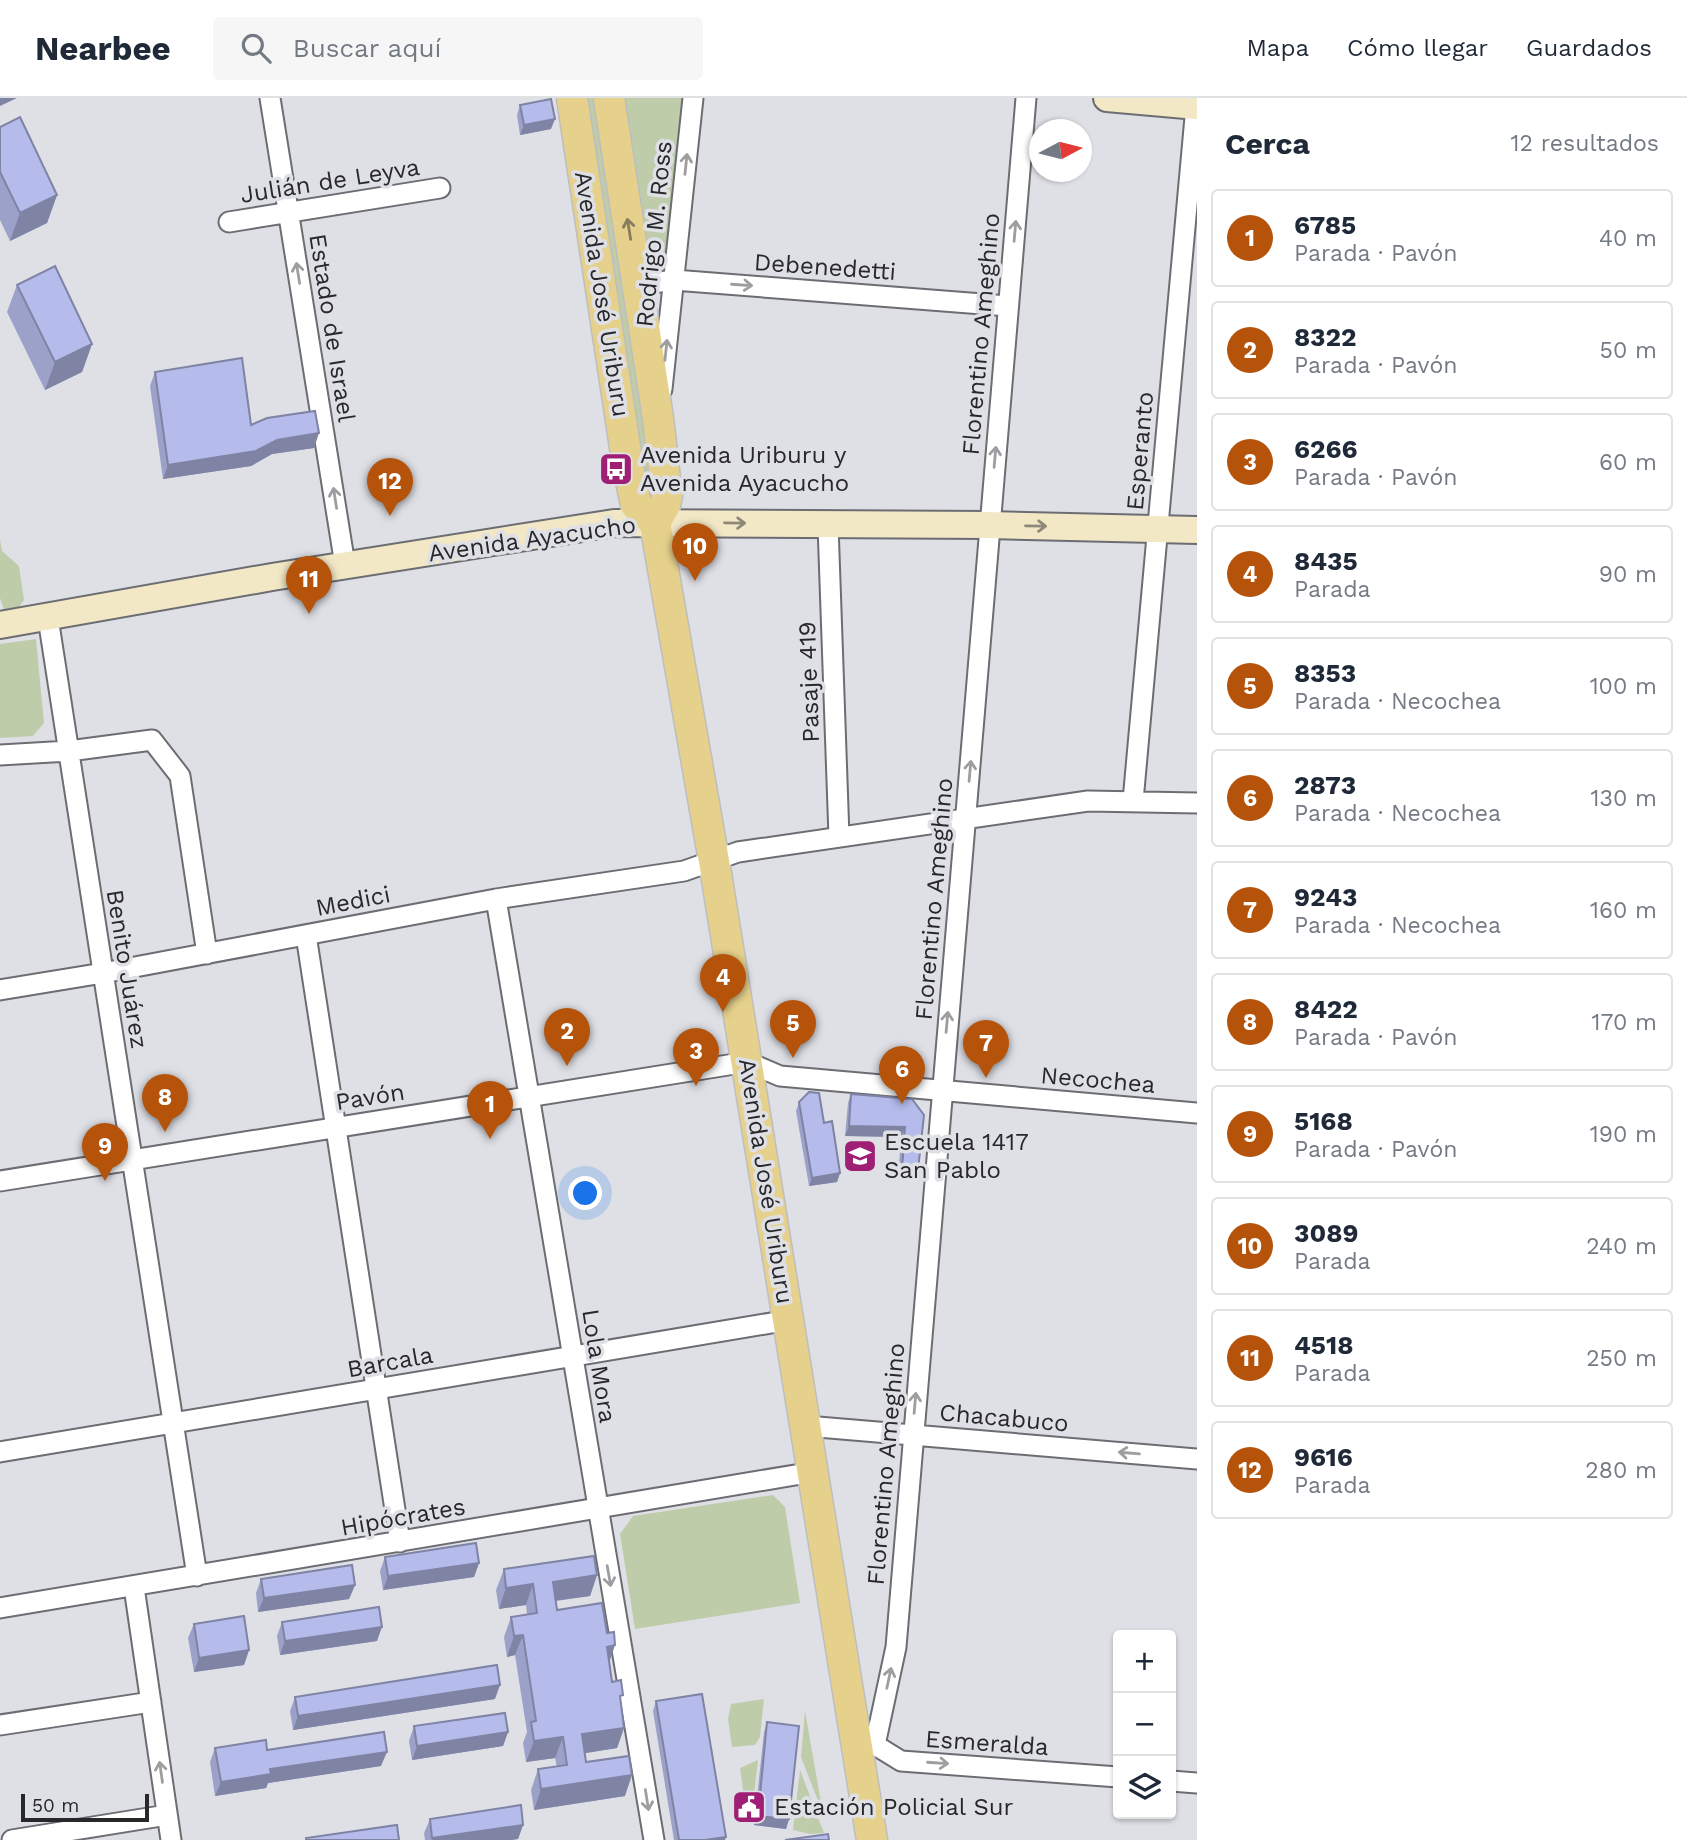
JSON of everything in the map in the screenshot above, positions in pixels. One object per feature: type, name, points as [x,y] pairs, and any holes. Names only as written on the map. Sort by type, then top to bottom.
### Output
[{"type":"main road","name":"Avenida José Uriburu","points":[[572,98],[628,467],[636,505],[661,523]]},
{"type":"main road","name":"Avenida José Uriburu","points":[[608,98],[658,418],[667,496],[661,523],[813,1472],[866,1746],[872,1840]]},
{"type":"main road","points":[[1107,98],[1196,106]]},
{"type":"main road","name":"Avenida Ayacucho","points":[[0,625],[345,565],[614,523],[989,525],[1197,530]]},
{"type":"street","name":"Estado de Israel","points":[[270,98],[345,565]]},
{"type":"street","name":"Rodrigo M. Ross","points":[[658,418],[693,98]]},
{"type":"street","name":"Florentino Ameghino","points":[[866,1746],[896,1647],[1026,98]]},
{"type":"street","name":"Esperanto","points":[[1133,801],[1196,106]]},
{"type":"street","name":"Julián de Leyva","points":[[229,222],[440,188]]},
{"type":"street","name":"Debenedetti","points":[[638,285],[674,280],[1008,306]]},
{"type":"street","name":"Pasaje 419","points":[[828,525],[839,837]]},
{"type":"street","name":"Benito Juárez","points":[[48,618],[197,1576]]},
{"type":"street","points":[[0,755],[69,751],[152,740],[180,776],[207,954]]},
{"type":"street","name":"Medici","points":[[0,990],[496,899],[684,871],[738,852],[1088,801],[1197,803]]},
{"type":"street","name":"Lola Mora","points":[[496,899],[654,1840]]},
{"type":"street","points":[[306,935],[400,1542]]},
{"type":"street","name":"Necochea","points":[[747,1062],[780,1076],[1197,1113]]},
{"type":"street","name":"Pavón","points":[[0,1181],[747,1062]]},
{"type":"street","name":"Barcala","points":[[0,1452],[789,1320]]},
{"type":"street","name":"Chacabuco","points":[[806,1426],[1197,1459]]},
{"type":"street","name":"Hipócrates","points":[[0,1608],[813,1472]]},
{"type":"street","points":[[134,1587],[171,1840]]},
{"type":"street","points":[[0,1725],[151,1702]]},
{"type":"street","name":"Esmeralda","points":[[866,1746],[901,1761],[1113,1777]]},
{"type":"street","points":[[1176,1781],[1197,1783]]},
{"type":"street","points":[[12,1840],[167,1815]]},
{"type":"green space","points":[[584,98],[599,98],[649,408],[652,494],[645,488]]},
{"type":"green space","points":[[623,98],[685,98],[666,261],[660,268],[653,267],[645,260]]},
{"type":"green space","points":[[0,539],[2,551],[19,566],[24,600],[18,608],[4,610],[0,598]]},
{"type":"green space","points":[[36,639],[44,723],[33,736],[0,738],[0,644]]},
{"type":"green space","points":[[773,1495],[785,1507],[800,1603],[635,1629],[620,1534],[633,1516]]},
{"type":"green space","points":[[764,1699],[760,1737],[755,1745],[732,1747],[728,1719],[731,1704]]},
{"type":"green space","points":[[805,1711],[823,1814],[801,1757]]},
{"type":"green space","points":[[758,1760],[752,1813],[746,1812],[740,1768]]},
{"type":"green space","points":[[800,1770],[824,1833],[810,1834],[793,1830]]},
{"type":"building","points":[[551,99],[555,119],[524,125],[520,105]]},
{"type":"building","points":[[20,117],[57,195],[20,213],[0,172],[0,127]]},
{"type":"building","points":[[55,266],[92,344],[55,362],[17,285]]},
{"type":"building","points":[[242,358],[251,425],[267,418],[315,411],[319,433],[277,440],[256,451],[168,465],[155,372]]},
{"type":"building","points":[[809,1092],[819,1093],[824,1123],[832,1121],[840,1173],[812,1178],[799,1102]]},
{"type":"building","points":[[851,1094],[912,1099],[924,1115],[918,1170],[902,1170],[905,1127],[849,1126]]},
{"type":"building","points":[[476,1543],[479,1563],[388,1576],[385,1557]]},
{"type":"building","points":[[594,1556],[597,1575],[553,1582],[557,1610],[602,1603],[607,1633],[614,1632],[615,1645],[607,1647],[612,1682],[621,1680],[624,1728],[582,1734],[586,1762],[629,1756],[632,1775],[541,1789],[538,1769],[567,1765],[563,1737],[534,1741],[531,1722],[536,1721],[523,1635],[514,1636],[511,1617],[537,1613],[533,1584],[506,1588],[504,1569]]},
{"type":"building","points":[[352,1565],[355,1585],[264,1598],[261,1579]]},
{"type":"building","points":[[379,1607],[382,1627],[285,1641],[282,1622]]},
{"type":"building","points":[[244,1616],[249,1650],[199,1658],[194,1624]]},
{"type":"building","points":[[497,1665],[500,1685],[298,1716],[295,1697]]},
{"type":"building","points":[[702,1694],[726,1837],[679,1840],[656,1701]]},
{"type":"building","points":[[505,1713],[508,1732],[417,1746],[414,1726]]},
{"type":"building","points":[[767,1722],[799,1726],[789,1819],[758,1816]]},
{"type":"building","points":[[384,1732],[387,1752],[270,1769],[271,1774],[221,1782],[215,1748],[266,1740],[267,1750]]},
{"type":"building","points":[[521,1805],[523,1825],[432,1838],[430,1819]]},
{"type":"building","points":[[397,1825],[399,1840],[306,1840],[306,1838]]},
{"type":"building","points":[[828,1834],[829,1840],[785,1840]]},
{"type":"place","name":"Avenida Uriburu y Avenida Ayacucho","points":[[616,469]]},
{"type":"place","name":"9616","points":[[390,516]]},
{"type":"place","name":"3089","points":[[695,581]]},
{"type":"place","name":"4518","points":[[309,614]]},
{"type":"place","name":"8435","points":[[723,1012]]},
{"type":"place","name":"8353","points":[[793,1058]]},
{"type":"place","name":"8322","points":[[567,1066]]},
{"type":"place","name":"9243","points":[[986,1078]]},
{"type":"place","name":"6266","points":[[696,1086]]},
{"type":"place","name":"2873","points":[[902,1104]]},
{"type":"place","name":"8422","points":[[165,1132]]},
{"type":"place","name":"6785","points":[[490,1139]]},
{"type":"place","name":"Escuela 1417 San Pablo","points":[[860,1156]]},
{"type":"place","name":"5168","points":[[105,1181]]},
{"type":"place","name":"Estación Policial Sur","points":[[749,1807]]}]
